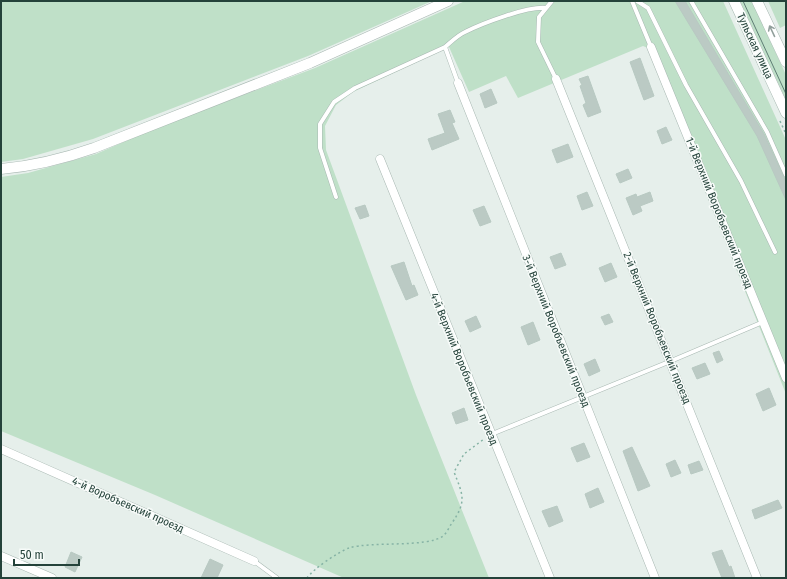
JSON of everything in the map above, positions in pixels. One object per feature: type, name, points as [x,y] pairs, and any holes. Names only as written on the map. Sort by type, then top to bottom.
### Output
[{"type":"street","points":[[1,169],[26,167],[56,160],[94,148],[310,63],[448,1]]},
{"type":"street","name":"Тульская улица","points":[[734,1],[786,113]]},
{"type":"street","name":"Тульская улица","points":[[757,1],[786,62]]},
{"type":"street","name":"1-й Верхний Воробъевский проезд","points":[[651,47],[786,378]]},
{"type":"street","name":"2-й Верхний Воробъевский проезд","points":[[556,79],[671,361],[757,578]]},
{"type":"street","name":"3-й Верхний Воробъевский проезд","points":[[458,83],[582,398],[655,578]]},
{"type":"street","name":"4-й Верхний Воробъевский проезд","points":[[380,159],[550,578]]},
{"type":"street","name":"4-й Воробъевский проезд","points":[[1,449],[254,561]]},
{"type":"street","points":[[1,556],[52,578]]},
{"type":"lane","points":[[552,1],[539,17],[538,42],[556,79]]},
{"type":"lane","points":[[632,1],[651,47]]},
{"type":"lane","points":[[638,1],[648,8],[686,85],[741,181],[775,252]]},
{"type":"lane","points":[[691,1],[767,132],[786,175]]},
{"type":"lane","points":[[336,197],[320,148],[320,124],[334,102],[355,88],[444,47],[464,32],[538,7],[546,8]]},
{"type":"lane","points":[[444,47],[458,83]]},
{"type":"lane","points":[[491,434],[582,398],[763,322]]},
{"type":"lane","points":[[254,561],[277,578]]},
{"type":"path","points":[[307,578],[332,558],[350,548],[435,540],[444,535],[458,514],[463,498],[454,472],[464,454],[491,434]]},
{"type":"green space","points":[[1,1],[432,1],[308,56],[93,139],[23,159],[1,162]]},
{"type":"green space","points":[[465,1],[723,1],[786,140],[786,394],[648,48],[643,46],[518,98],[506,76],[469,92],[449,47],[353,92],[336,105],[325,126],[326,150],[416,395],[489,578],[344,578],[155,495],[1,431],[1,177],[28,173],[96,154],[158,127],[315,68]]},
{"type":"green space","points":[[740,1],[752,1],[786,75],[786,100]]},
{"type":"green space","points":[[768,1],[786,1],[786,25],[780,28]]},
{"type":"building","points":[[675,1],[685,1],[764,134],[786,182],[786,200],[757,136]]},
{"type":"building","points":[[640,58],[654,96],[644,100],[630,62]]},
{"type":"building","points":[[588,76],[601,112],[588,117],[583,105],[586,103],[579,79]]},
{"type":"building","points":[[491,89],[497,103],[485,108],[480,94]]},
{"type":"building","points":[[450,110],[455,122],[452,123],[459,139],[432,150],[428,139],[445,133],[438,114]]},
{"type":"building","points":[[666,127],[672,140],[662,144],[657,131]]},
{"type":"building","points":[[568,144],[573,157],[557,163],[552,150]]},
{"type":"building","points":[[628,169],[632,178],[620,183],[616,174]]},
{"type":"building","points":[[587,192],[593,206],[582,210],[577,196]]},
{"type":"building","points":[[650,192],[653,201],[640,206],[642,211],[633,215],[626,198],[636,194],[637,197]]},
{"type":"building","points":[[365,205],[369,216],[360,219],[355,208]]},
{"type":"building","points":[[484,206],[491,222],[480,226],[473,210]]},
{"type":"building","points":[[561,253],[566,265],[555,269],[550,257]]},
{"type":"building","points":[[404,262],[412,286],[414,285],[418,295],[406,300],[391,266]]},
{"type":"building","points":[[611,263],[617,277],[605,282],[599,268]]},
{"type":"building","points":[[609,314],[613,322],[605,325],[601,317]]},
{"type":"building","points":[[476,316],[481,327],[470,332],[465,321]]},
{"type":"building","points":[[533,322],[540,340],[528,345],[521,327]]},
{"type":"building","points":[[719,351],[723,360],[717,363],[713,353]]},
{"type":"building","points":[[595,359],[600,371],[589,376],[584,364]]},
{"type":"building","points":[[705,363],[710,374],[697,379],[692,368]]},
{"type":"building","points":[[769,388],[776,405],[763,411],[756,394]]},
{"type":"building","points":[[464,408],[468,420],[456,424],[452,413]]},
{"type":"building","points":[[584,443],[590,457],[577,462],[571,448]]},
{"type":"building","points":[[632,447],[650,486],[638,491],[623,451]]},
{"type":"building","points":[[675,460],[681,473],[671,477],[666,464]]},
{"type":"building","points":[[699,461],[703,470],[691,474],[688,465]]},
{"type":"building","points":[[598,488],[604,502],[590,508],[585,494]]},
{"type":"building","points":[[778,500],[782,508],[755,519],[752,510]]},
{"type":"building","points":[[557,506],[563,521],[549,527],[542,511]]},
{"type":"building","points":[[722,550],[729,567],[731,566],[735,578],[722,578],[712,553]]},
{"type":"building","points":[[71,552],[82,557],[75,572],[65,567]]},
{"type":"building","points":[[210,559],[223,565],[217,578],[201,578]]},
{"type":"tram line","points":[[743,1],[786,94]]}]
